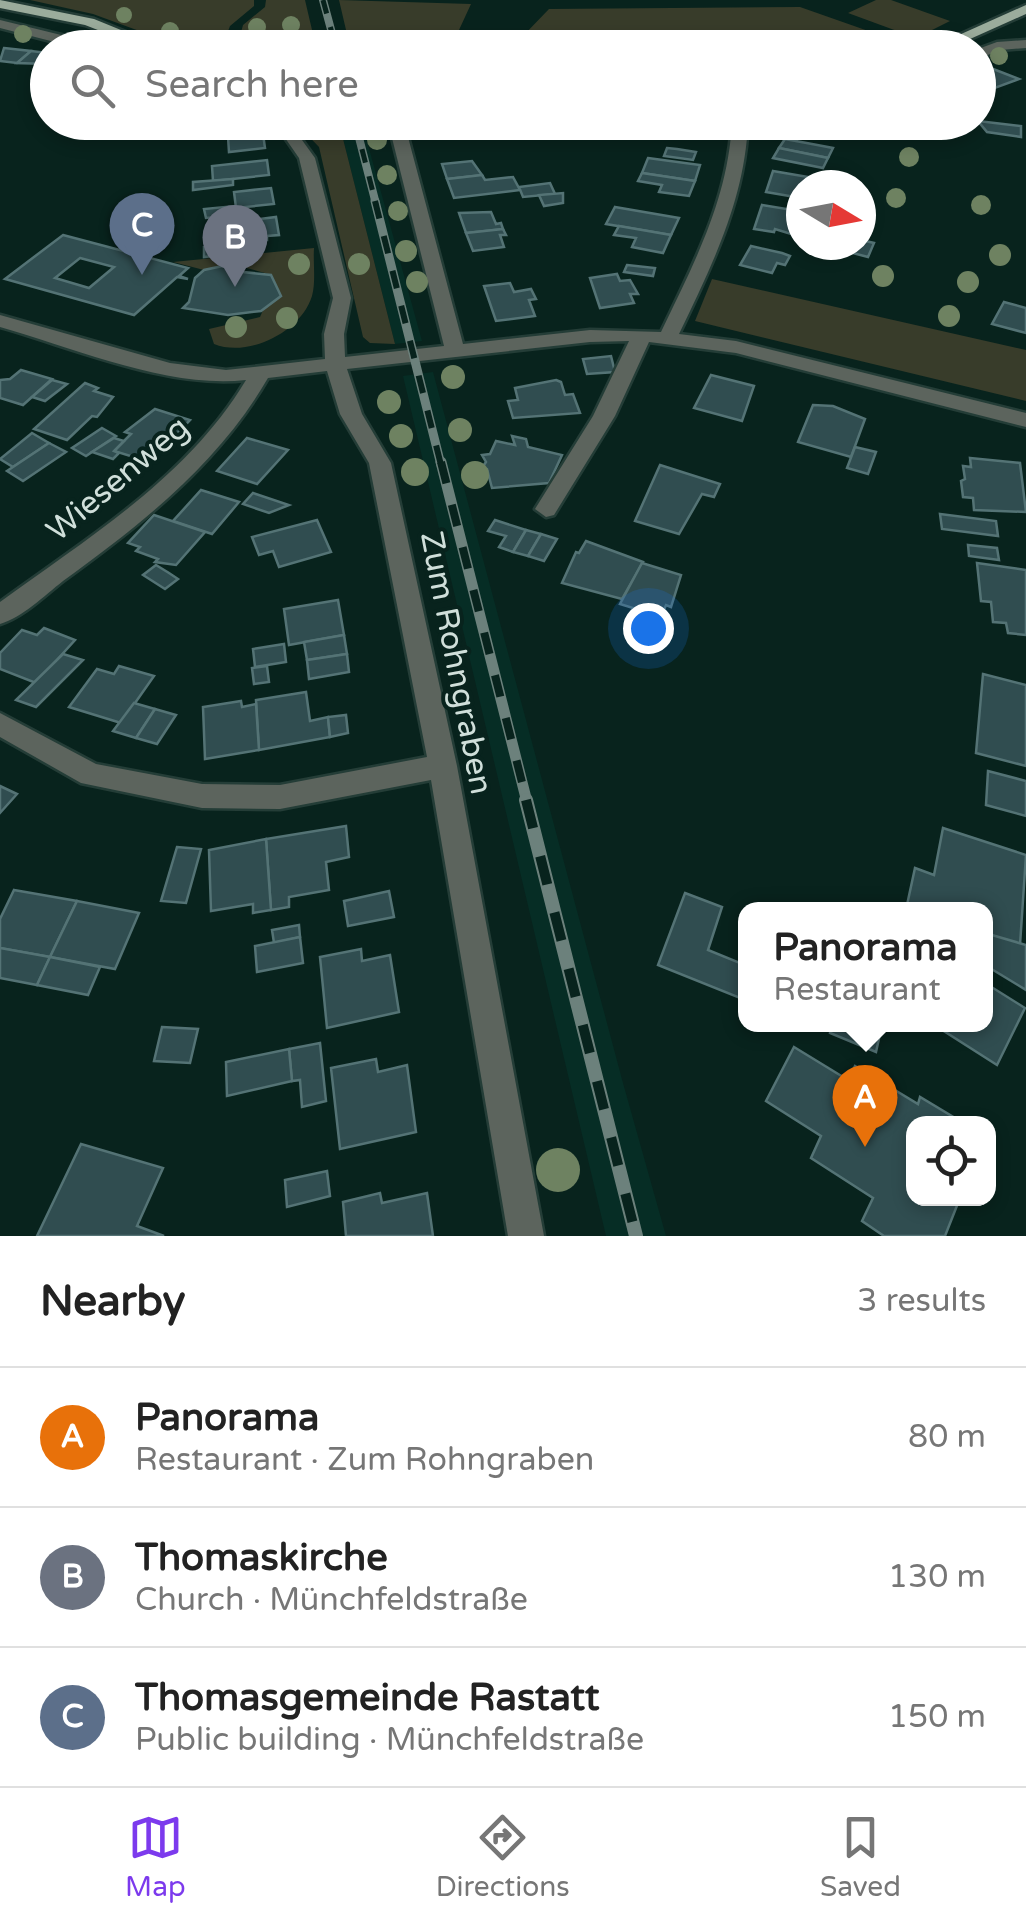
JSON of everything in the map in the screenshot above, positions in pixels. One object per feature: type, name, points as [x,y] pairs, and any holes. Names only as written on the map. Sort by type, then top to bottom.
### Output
[{"type":"main road","points":[[0,4],[62,14],[107,30]]},
{"type":"main road","points":[[978,30],[1026,9]]},
{"type":"street","points":[[0,24],[30,31]]},
{"type":"street","points":[[996,46],[1026,44]]},
{"type":"street","name":"Zum Rohngraben","points":[[294,140],[307,158],[342,298],[334,334],[336,367],[351,414],[380,464],[442,766],[526,1236]]},
{"type":"street","points":[[401,140],[455,352]]},
{"type":"street","points":[[668,336],[733,193],[741,140]]},
{"type":"street","points":[[0,321],[169,369],[226,376],[336,367],[590,336],[668,336],[736,347],[1026,420]]},
{"type":"street","points":[[546,509],[604,416],[642,335]]},
{"type":"street","name":"Wiesenweg","points":[[0,615],[142,508],[230,426],[258,375]]},
{"type":"street","points":[[0,724],[91,775],[202,796],[280,797],[442,766]]},
{"type":"shaded area","points":[[30,0],[254,0],[254,6],[228,30],[137,30],[93,14]]},
{"type":"shaded area","points":[[266,0],[305,0],[312,30],[242,30],[265,7]]},
{"type":"shaded area","points":[[339,0],[471,4],[459,30],[346,30]]},
{"type":"shaded area","points":[[876,0],[891,0],[950,21],[932,30],[894,30],[848,13]]},
{"type":"shaded area","points":[[800,7],[865,30],[529,30],[549,9]]},
{"type":"shaded area","points":[[312,140],[343,140],[395,344],[370,343],[363,337],[319,147]]},
{"type":"shaded area","points":[[343,140],[367,140],[422,341],[395,344]]},
{"type":"shaded area","points":[[314,248],[313,290],[306,309],[297,321],[272,339],[242,347],[214,344],[209,329],[260,317],[264,308],[281,296],[272,275],[232,264],[204,270],[173,262]]},
{"type":"shaded area","points":[[712,279],[1026,350],[1026,401],[695,321]]},
{"type":"shaded area","points":[[433,372],[666,1236],[606,1236],[403,376]]},
{"type":"building","points":[[4,48],[30,51],[17,63],[0,61]]},
{"type":"building","points":[[30,52],[30,63],[17,63]]},
{"type":"building","points":[[996,70],[1019,79],[996,88]]},
{"type":"building","points":[[996,123],[1021,126],[1021,137],[996,133]]},
{"type":"building","points":[[228,140],[264,140],[265,148],[229,152]]},
{"type":"building","points":[[784,140],[790,140],[833,148],[828,158],[779,148]]},
{"type":"building","points":[[667,148],[696,152],[693,160],[664,156]]},
{"type":"building","points":[[779,148],[828,158],[823,168],[773,158]]},
{"type":"building","points":[[648,158],[700,165],[695,181],[642,173]]},
{"type":"building","points":[[267,160],[269,175],[213,181],[212,166]]},
{"type":"building","points":[[472,161],[482,175],[447,179],[442,164]]},
{"type":"building","points":[[773,171],[786,173],[786,195],[766,192]]},
{"type":"building","points":[[642,173],[695,181],[689,196],[659,192],[662,185],[638,181]]},
{"type":"building","points":[[482,175],[485,180],[513,177],[520,190],[454,198],[447,179]]},
{"type":"building","points":[[233,179],[233,185],[193,190],[193,182]]},
{"type":"building","points":[[550,183],[555,194],[523,197],[519,187]]},
{"type":"building","points":[[271,188],[274,204],[236,208],[234,192]]},
{"type":"building","points":[[563,193],[563,203],[544,206],[539,195]]},
{"type":"building","points":[[762,205],[786,209],[786,232],[754,229]]},
{"type":"building","points":[[235,206],[238,215],[206,218],[204,209]]},
{"type":"building","points":[[615,207],[679,218],[671,235],[606,224]]},
{"type":"building","points":[[491,212],[503,229],[466,233],[459,213]]},
{"type":"building","points":[[276,217],[279,235],[267,236],[267,240],[239,240],[238,231],[223,233],[222,224]]},
{"type":"building","points":[[619,226],[671,235],[663,253],[632,247],[636,238],[614,235]]},
{"type":"building","points":[[503,229],[506,235],[500,235],[504,247],[473,251],[466,233]]},
{"type":"building","points":[[63,235],[188,268],[179,276],[188,279],[177,277],[134,315],[5,279]],"holes":[[[80,258],[114,267],[89,288],[55,278]]]},
{"type":"building","points":[[240,243],[241,253],[204,257],[204,247]]},
{"type":"building","points":[[751,246],[786,254],[788,260],[785,265],[777,263],[772,273],[740,265]]},
{"type":"building","points":[[232,264],[234,271],[271,275],[281,296],[261,311],[228,315],[183,308],[189,302],[195,278],[204,270]]},
{"type":"building","points":[[627,265],[655,268],[653,276],[624,272]]},
{"type":"building","points":[[617,274],[620,281],[630,280],[638,294],[630,294],[634,303],[600,308],[590,278]]},
{"type":"building","points":[[510,283],[514,292],[531,289],[536,299],[529,300],[535,316],[496,321],[484,286]]},
{"type":"building","points":[[1004,302],[1026,308],[1026,333],[992,324]]},
{"type":"building","points":[[611,356],[615,372],[587,374],[583,359]]},
{"type":"building","points":[[21,370],[52,379],[23,405],[0,398],[0,380],[10,379]]},
{"type":"building","points":[[711,375],[754,386],[742,421],[694,408]]},
{"type":"building","points":[[52,380],[67,384],[45,401],[32,397]]},
{"type":"building","points":[[561,382],[565,395],[573,394],[580,413],[513,418],[508,401],[518,400],[515,388]]},
{"type":"building","points":[[85,383],[98,388],[94,391],[113,397],[97,417],[92,416],[67,440],[34,429]]},
{"type":"building","points":[[813,405],[833,406],[865,419],[851,457],[798,442]]},
{"type":"building","points":[[155,409],[190,420],[150,462],[114,451],[131,434],[125,432]]},
{"type":"building","points":[[102,428],[116,436],[86,456],[72,448]]},
{"type":"building","points":[[32,433],[49,443],[13,467],[0,459]]},
{"type":"building","points":[[512,436],[526,439],[528,447],[562,455],[549,483],[492,488],[487,469],[482,468],[486,462],[482,455],[490,454],[496,441],[515,445]]},
{"type":"building","points":[[114,438],[124,441],[114,451],[119,453],[113,459],[92,452]]},
{"type":"building","points":[[247,438],[288,450],[257,484],[217,471]]},
{"type":"building","points":[[49,443],[66,452],[23,481],[7,471]]},
{"type":"building","points":[[855,447],[876,452],[868,474],[847,468]]},
{"type":"building","points":[[970,458],[1020,463],[1026,512],[974,510],[973,498],[963,497],[961,481],[965,479],[963,466],[971,467]]},
{"type":"building","points":[[660,465],[720,484],[714,497],[702,494],[679,534],[635,521]]},
{"type":"building","points":[[201,490],[239,502],[212,534],[173,521]]},
{"type":"building","points":[[253,493],[289,505],[269,513],[243,504]]},
{"type":"building","points":[[940,514],[996,521],[998,536],[942,529]]},
{"type":"building","points":[[154,515],[205,532],[176,565],[155,562],[158,559],[136,551],[140,547],[128,543]]},
{"type":"building","points":[[317,520],[331,552],[279,567],[273,551],[259,555],[252,537]]},
{"type":"building","points":[[495,520],[526,530],[513,552],[499,547],[506,536],[488,531]]},
{"type":"building","points":[[526,530],[541,534],[528,556],[513,552]]},
{"type":"building","points":[[541,534],[557,539],[544,561],[528,556]]},
{"type":"building","points":[[586,541],[643,562],[622,599],[562,583],[576,552]]},
{"type":"building","points":[[968,545],[997,548],[999,560],[969,556]]},
{"type":"building","points":[[642,563],[681,575],[671,607],[666,605],[661,617],[631,612],[633,608],[620,604]]},
{"type":"building","points":[[977,563],[1026,570],[1026,635],[1008,633],[1006,623],[993,622],[991,602],[981,601]]},
{"type":"building","points":[[156,565],[178,579],[165,589],[143,575]]},
{"type":"building","points":[[338,600],[344,635],[289,645],[284,609]]},
{"type":"building","points":[[44,628],[75,640],[36,683],[0,669],[0,653],[22,630],[37,635]]},
{"type":"building","points":[[344,635],[347,654],[307,660],[304,642]]},
{"type":"building","points":[[284,644],[286,662],[255,667],[253,649]]},
{"type":"building","points":[[63,654],[83,660],[36,707],[16,700]]},
{"type":"building","points":[[347,654],[349,672],[309,679],[307,660]]},
{"type":"building","points":[[119,666],[154,676],[121,723],[69,707],[97,669],[114,674]]},
{"type":"building","points":[[267,666],[269,682],[254,684],[252,668]]},
{"type":"building","points":[[983,674],[1026,685],[1026,766],[976,753]]},
{"type":"building","points":[[306,692],[310,721],[328,717],[330,737],[259,750],[256,700]]},
{"type":"building","points":[[241,701],[242,707],[256,704],[259,750],[205,759],[203,707]]},
{"type":"building","points":[[134,703],[155,709],[136,738],[113,731]]},
{"type":"building","points":[[155,709],[176,715],[157,744],[136,738]]},
{"type":"building","points":[[346,715],[348,733],[330,737],[328,717]]},
{"type":"building","points":[[988,771],[1026,781],[1026,816],[986,805]]},
{"type":"building","points":[[0,786],[17,794],[0,813]]},
{"type":"building","points":[[346,826],[349,857],[326,862],[329,890],[289,897],[289,907],[271,910],[266,839]]},
{"type":"building","points":[[943,828],[1026,855],[1020,945],[993,936],[993,902],[908,902],[915,868],[934,875]]},
{"type":"building","points":[[266,839],[271,910],[253,913],[253,904],[211,911],[209,850]]},
{"type":"building","points":[[177,847],[201,849],[186,903],[161,901]]},
{"type":"building","points":[[14,890],[77,901],[50,957],[0,948],[0,919]]},
{"type":"building","points":[[389,891],[394,917],[348,926],[344,901]]},
{"type":"building","points":[[685,893],[722,907],[708,950],[738,962],[738,997],[658,965]]},
{"type":"building","points":[[77,901],[139,913],[115,969],[50,957]]},
{"type":"building","points":[[299,925],[300,937],[274,943],[272,930]]},
{"type":"building","points":[[993,935],[1026,945],[1026,990],[993,970]]},
{"type":"building","points":[[300,937],[303,963],[257,972],[255,946]]},
{"type":"building","points":[[0,948],[50,957],[37,985],[0,978]]},
{"type":"building","points":[[361,949],[362,961],[390,955],[399,1012],[327,1028],[320,957]]},
{"type":"building","points":[[50,957],[100,967],[88,995],[37,985]]},
{"type":"building","points":[[993,988],[1025,1008],[997,1065],[945,1032],[993,1032]]},
{"type":"building","points":[[162,1027],[198,1029],[190,1063],[154,1061]]},
{"type":"building","points":[[830,1032],[880,1032],[876,1052]]},
{"type":"building","points":[[320,1043],[326,1101],[302,1107],[300,1080],[292,1081],[289,1049]]},
{"type":"building","points":[[794,1047],[848,1080],[855,1066],[918,1104],[920,1097],[952,1116],[906,1116],[906,1206],[957,1206],[945,1236],[884,1236],[862,1221],[873,1198],[811,1158],[821,1136],[766,1101]]},
{"type":"building","points":[[289,1049],[292,1081],[227,1096],[226,1062]]},
{"type":"building","points":[[376,1059],[378,1072],[407,1065],[416,1132],[340,1149],[331,1068]]},
{"type":"building","points":[[81,1144],[163,1168],[137,1226],[164,1236],[37,1236]]},
{"type":"building","points":[[327,1171],[330,1196],[287,1207],[285,1180]]},
{"type":"building","points":[[380,1193],[382,1203],[427,1193],[433,1236],[346,1236],[343,1202]]},
{"type":"railway","points":[[323,0],[331,30]]},
{"type":"railway","points":[[360,140],[376,204]]},
{"type":"railway","points":[[375,201],[441,465]]},
{"type":"railway","points":[[441,462],[527,802]]},
{"type":"railway","points":[[526,800],[636,1236]]},
{"type":"place","name":"Thomasgemeinde Rastatt","points":[[142,275]]},
{"type":"place","name":"Thomaskirche","points":[[235,287]]},
{"type":"place","name":"Panorama","points":[[865,1147]]}]
